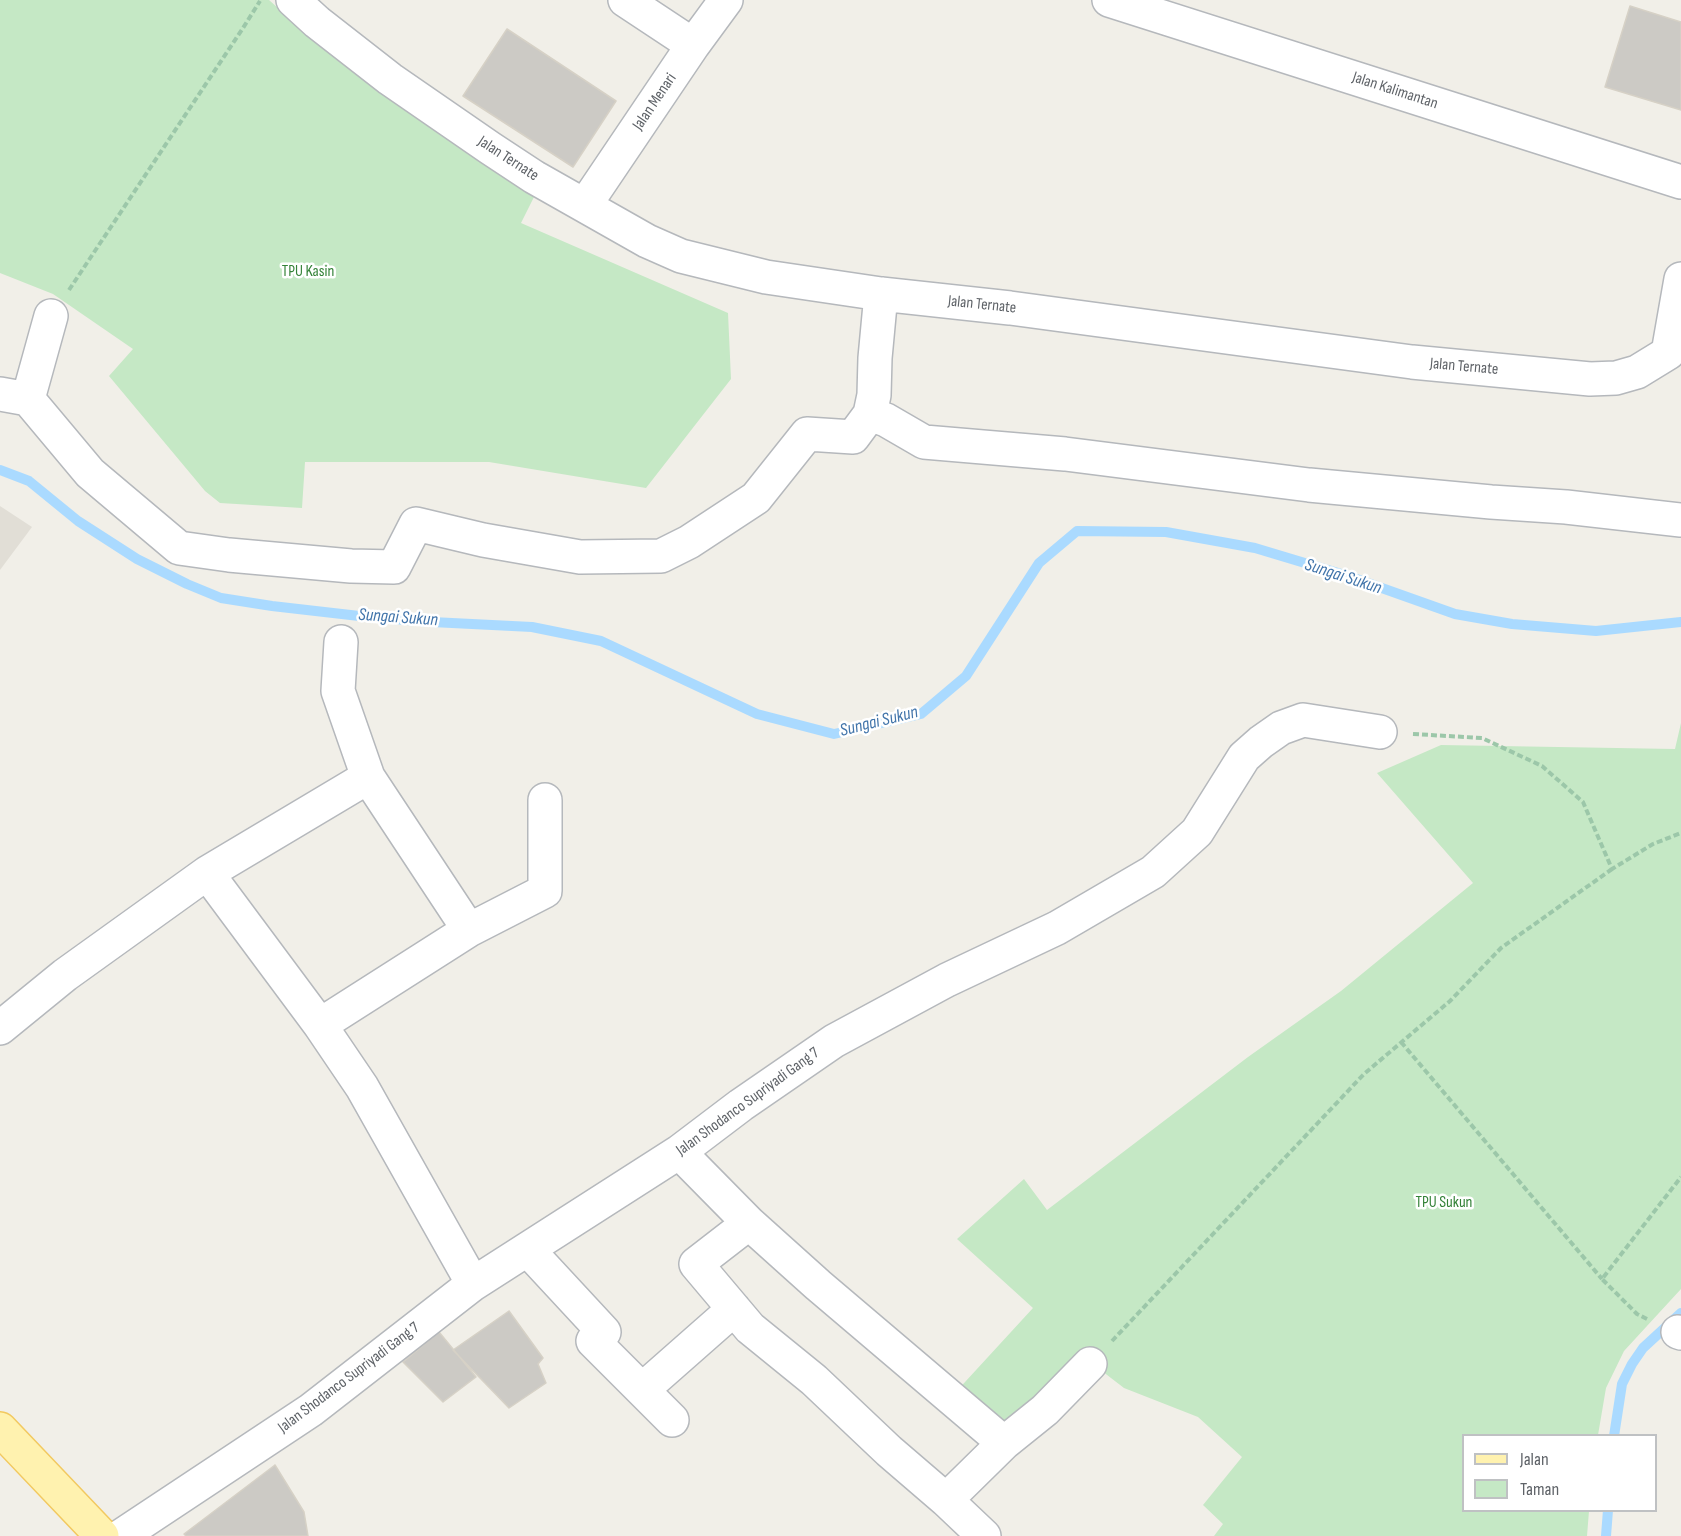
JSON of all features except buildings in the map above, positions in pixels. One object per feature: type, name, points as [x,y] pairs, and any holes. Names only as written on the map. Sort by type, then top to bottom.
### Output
[{"type":"main road","points":[[0,1429],[102,1536]]},
{"type":"street","name":"Jalan Ternate","points":[[293,0],[317,22],[390,79],[534,177],[647,241],[681,256],[766,277],[881,294],[1010,308],[1412,362],[1590,378],[1616,378],[1637,372],[1674,348],[1681,279]]},
{"type":"street","points":[[625,0],[693,45]]},
{"type":"street","name":"Jalan Menari","points":[[585,206],[693,45],[726,0]]},
{"type":"street","name":"Jalan Kalimantan","points":[[1109,0],[1681,182]]},
{"type":"street","points":[[51,316],[14,396],[90,473],[179,548],[351,566],[394,567],[416,524],[483,540],[580,557],[661,556],[689,542],[756,498],[807,434],[853,437],[870,414],[874,395],[874,358],[881,294]]},
{"type":"street","points":[[870,414],[886,420],[924,442],[1065,454],[1309,485],[1566,507],[1681,520]]},
{"type":"street","points":[[341,642],[338,691],[368,777],[469,930]]},
{"type":"street","name":"Jalan Shodanco Supriyadi Gang 7","points":[[121,1536],[311,1410],[473,1284],[679,1152],[741,1105],[834,1041],[947,980],[1057,928],[1153,872],[1197,832],[1244,757],[1281,728],[1303,720],[1380,732]]},
{"type":"street","points":[[0,1028],[64,975],[207,873],[368,777]]},
{"type":"street","points":[[320,1025],[469,930],[545,891],[544,800]]},
{"type":"street","points":[[207,873],[320,1025],[362,1088],[473,1284]]},
{"type":"street","points":[[679,1152],[749,1223],[818,1285],[1004,1443]]},
{"type":"street","points":[[749,1223],[696,1264],[750,1328],[814,1380],[984,1536]]},
{"type":"street","points":[[528,1250],[604,1332],[593,1341],[672,1420]]},
{"type":"street","points":[[642,1390],[734,1310]]},
{"type":"street","points":[[946,1500],[1004,1443],[1045,1410],[1090,1364]]},
{"type":"path","points":[[51,316],[119,217],[260,0]]},
{"type":"path","points":[[1380,732],[1482,738],[1542,766],[1582,802],[1612,869]]},
{"type":"path","points":[[1090,1364],[1364,1074],[1450,1001],[1501,948],[1612,869],[1653,844],[1681,832]]},
{"type":"path","points":[[1401,1042],[1602,1279],[1637,1314]]},
{"type":"path","points":[[1602,1279],[1681,1177]]},
{"type":"shaded area","points":[[0,506],[32,527],[0,570]]},
{"type":"green space","name":"TPU Kasin","points":[[0,0],[269,0],[315,41],[435,129],[534,197],[521,223],[728,313],[731,379],[646,488],[489,462],[305,462],[302,508],[220,503],[205,491],[109,376],[133,349],[53,294],[0,273]]},
{"type":"green space","name":"TPU Sukun","points":[[1681,723],[1681,1289],[1624,1351],[1606,1388],[1598,1434],[1462,1434],[1462,1512],[1589,1512],[1587,1536],[1214,1536],[1223,1524],[1203,1505],[1242,1457],[1198,1417],[1124,1388],[1085,1358],[1001,1435],[954,1394],[1033,1308],[957,1239],[1024,1179],[1047,1210],[1248,1057],[1341,991],[1473,883],[1377,773],[1441,745],[1675,749]]},
{"type":"waterway","name":"Sungai Sukun","points":[[0,470],[29,481],[78,521],[137,559],[221,598],[368,617],[532,627],[601,641],[757,714],[834,734],[921,714],[966,676],[1039,563],[1077,531],[1166,532],[1255,548],[1348,576],[1455,614],[1512,624],[1596,631],[1681,622]]},
{"type":"waterway","points":[[1614,1434],[1622,1384],[1632,1364],[1643,1348],[1681,1313]]},
{"type":"waterway","points":[[1606,1536],[1608,1512]]}]
